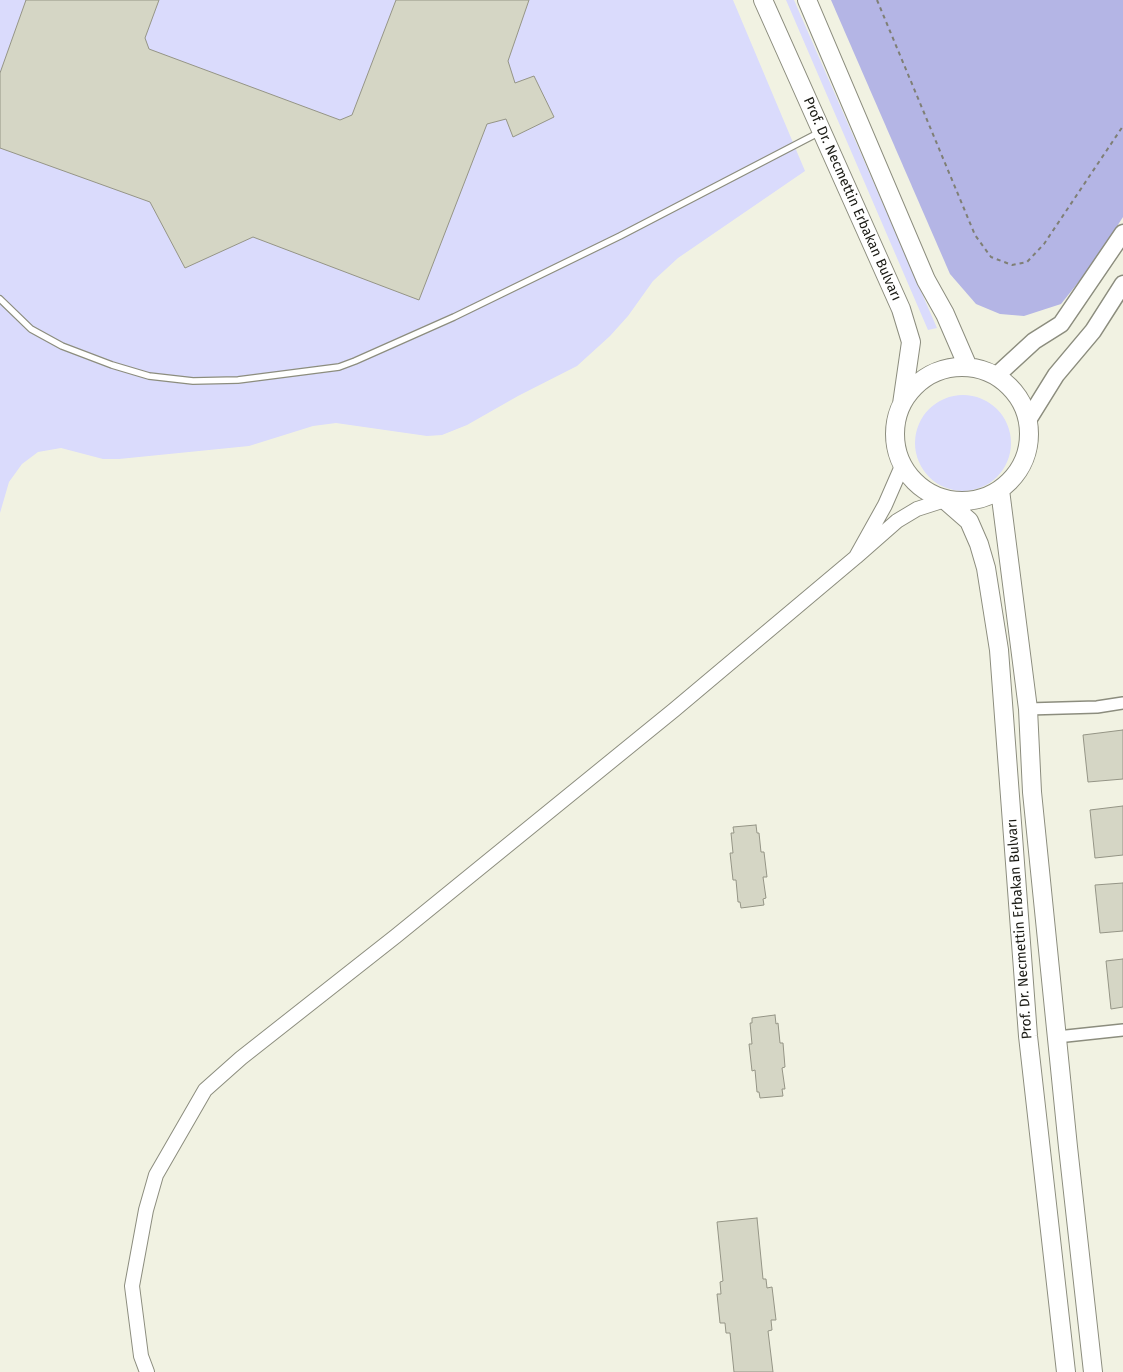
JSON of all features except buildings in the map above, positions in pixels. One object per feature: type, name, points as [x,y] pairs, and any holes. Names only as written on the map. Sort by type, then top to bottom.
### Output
[{"type":"main road","name":"Prof. Dr. Necmettin Erbakan Bulvarı","points":[[763,0],[901,309],[911,342],[902,404]]},
{"type":"main road","points":[[807,0],[926,280],[968,367]]},
{"type":"main road","points":[[996,376],[1034,341],[1061,324],[1123,233]]},
{"type":"main road","points":[[1028,420],[1056,375],[1093,330],[1123,284]]},
{"type":"main road","points":[[952,367],[968,367],[996,376],[1010,387],[1021,402],[1028,420],[1029,440],[1024,459],[1014,476],[1000,490],[983,499],[964,502],[945,500],[928,493],[913,481],[902,466],[895,446],[895,425],[902,404],[910,391],[922,380],[936,372],[952,367]]},
{"type":"main road","name":"Prof. Dr. Necmettin Erbakan Bulvarı","points":[[1000,490],[1028,709],[1032,792],[1093,1372]]},
{"type":"main road","name":"Prof. Dr. Necmettin Erbakan Bulvarı","points":[[945,500],[969,521],[979,544],[986,568],[999,650],[1028,1036],[1066,1372]]},
{"type":"street","points":[[856,557],[885,504],[902,466]]},
{"type":"street","points":[[147,1372],[141,1356],[132,1286],[146,1210],[156,1175],[205,1090],[241,1058],[396,936],[674,710],[897,521],[917,509],[945,500]]},
{"type":"street","points":[[1028,709],[1097,707],[1123,703]]},
{"type":"street","points":[[1057,1037],[1123,1030]]},
{"type":"lane","points":[[0,298],[31,329],[62,346],[112,365],[149,376],[194,381],[238,380],[339,367],[454,317],[611,240],[822,131]]},
{"type":"path","points":[[877,0],[975,235],[991,256],[1012,265],[1026,262],[1044,244],[1123,126]]},
{"type":"shaded area","points":[[0,0],[733,0],[805,171],[678,258],[653,281],[628,316],[610,336],[577,366],[467,425],[442,435],[427,436],[336,423],[313,426],[249,446],[119,459],[103,459],[61,448],[38,452],[22,464],[9,482],[0,513]]},
{"type":"shaded area","points":[[786,0],[794,0],[937,328],[928,330]]},
{"type":"shaded area","points":[[831,0],[1123,0],[1123,217],[1089,269],[1061,304],[1024,316],[1000,314],[976,304],[950,274]]},
{"type":"shaded area","points":[[963,395],[981,399],[997,409],[1007,425],[1011,443],[1007,461],[997,477],[981,487],[963,491],[945,487],[929,477],[919,461],[915,443],[919,425],[929,409],[945,399]]}]
